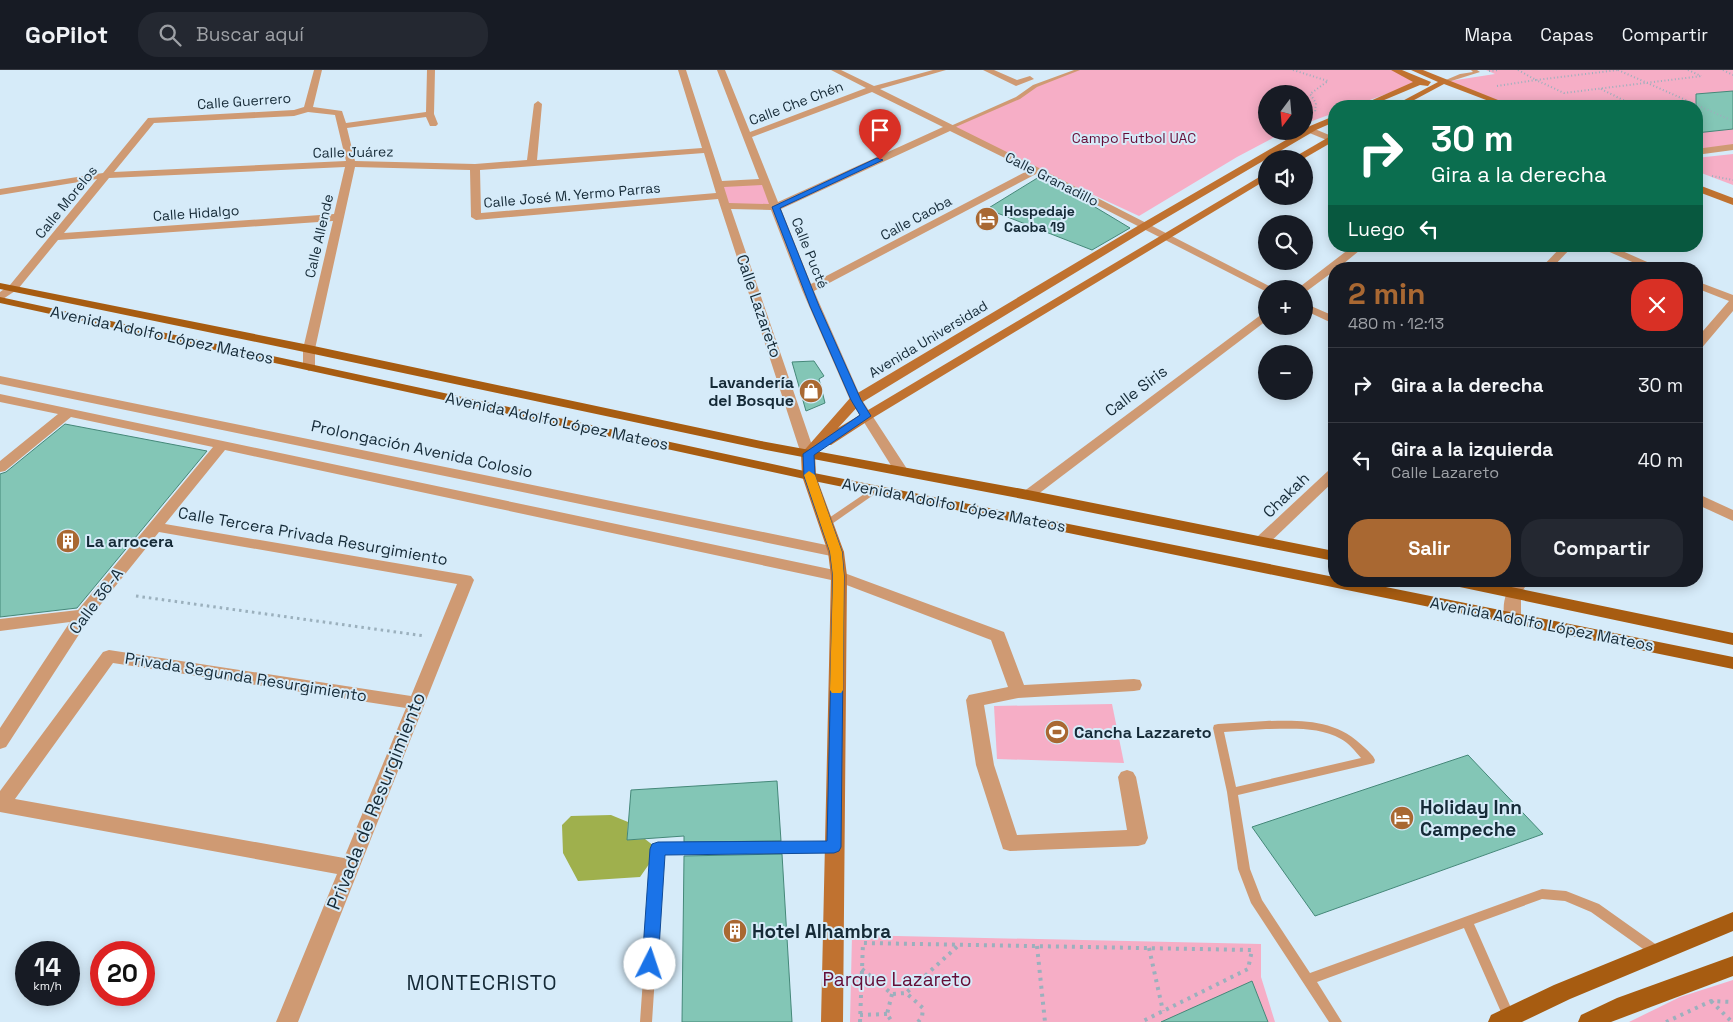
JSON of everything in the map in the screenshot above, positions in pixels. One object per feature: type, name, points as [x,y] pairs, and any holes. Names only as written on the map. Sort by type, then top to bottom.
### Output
[{"type":"main road","name":"Avenida Adolfo López Mateos","points":[[7,287],[808,454],[1028,495],[1328,555]]},
{"type":"main road","name":"Avenida Adolfo López Mateos","points":[[0,299],[809,476],[1328,581]]},
{"type":"main road","name":"Avenida Adolfo López Mateos","points":[[1359,587],[1733,663]]},
{"type":"main road","name":"Avenida Adolfo López Mateos","points":[[1517,587],[1733,638]]},
{"type":"main road","points":[[1504,1020],[1562,992],[1733,921]]},
{"type":"main road","points":[[1589,1022],[1616,1008],[1733,966]]},
{"type":"street","points":[[308,109],[318,70]]},
{"type":"street","points":[[432,70],[430,114],[433,124]]},
{"type":"street","name":"Calle Lazareto","points":[[682,70],[723,201],[808,454],[809,476],[836,552],[838,576],[832,1022]]},
{"type":"street","name":"Calle Pucté","points":[[721,70],[808,290],[856,400],[902,472]]},
{"type":"street","name":"Calle Granadillo","points":[[835,70],[1258,284]]},
{"type":"street","name":"Calle Che Chén","points":[[747,136],[872,89],[942,70]]},
{"type":"street","points":[[987,70],[1016,82],[1030,79],[1009,70]]},
{"type":"street","points":[[1395,70],[1435,88],[1470,100]]},
{"type":"street","points":[[1415,70],[1493,100]]},
{"type":"street","points":[[1377,100],[1420,82],[1443,82]]},
{"type":"street","points":[[1410,100],[1443,82]]},
{"type":"street","points":[[532,162],[538,104]]},
{"type":"street","name":"Calle Guerrero","points":[[151,120],[294,113],[308,109],[339,113]]},
{"type":"street","name":"Calle Allende","points":[[308,367],[309,349],[351,164],[339,113]]},
{"type":"street","points":[[342,126],[430,114]]},
{"type":"street","name":"Calle Morelos","points":[[0,299],[7,287],[55,237],[151,120]]},
{"type":"street","name":"Avenida Universidad","points":[[1313,128],[1328,122]]},
{"type":"street","points":[[723,201],[776,207],[949,128]]},
{"type":"street","points":[[1313,130],[1328,137]]},
{"type":"street","name":"Avenida Universidad","points":[[808,454],[856,400],[1292,140]]},
{"type":"street","points":[[1313,150],[1328,142]]},
{"type":"street","points":[[1703,151],[1733,147]]},
{"type":"street","name":"Calle Juárez","points":[[0,192],[106,175],[351,164],[476,167],[707,150]]},
{"type":"street","name":"Calle José M. Yermo Parras","points":[[476,167],[476,217],[723,201]]},
{"type":"street","name":"Calle Caoba","points":[[808,290],[1036,170]]},
{"type":"street","points":[[808,454],[866,416],[1258,181]]},
{"type":"street","points":[[718,184],[766,182]]},
{"type":"street","points":[[1703,182],[1733,193]]},
{"type":"street","points":[[1703,190],[1733,202]]},
{"type":"street","name":"Calle Hidalgo","points":[[55,237],[339,217]]},
{"type":"street","points":[[1339,262],[1352,252]]},
{"type":"street","points":[[1552,262],[1562,252]]},
{"type":"street","points":[[1616,252],[1641,262]]},
{"type":"street","points":[[1313,281],[1328,270]]},
{"type":"street","points":[[1703,287],[1733,299]]},
{"type":"street","points":[[1703,339],[1733,304]]},
{"type":"street","points":[[1313,310],[1328,318]]},
{"type":"street","name":"Calle Siris","points":[[1028,495],[1258,322]]},
{"type":"street","name":"Prolongación Avenida Colosio","points":[[0,380],[836,552]]},
{"type":"street","points":[[0,398],[838,576],[998,636],[1018,692]]},
{"type":"street","points":[[0,468],[70,412]]},
{"type":"street","name":"Calle 36-A","points":[[0,742],[83,615],[222,445]]},
{"type":"street","name":"Chakah","points":[[1262,541],[1328,479]]},
{"type":"street","points":[[1703,501],[1733,516]]},
{"type":"street","name":"Calle Tercera Privada Resurgimiento","points":[[154,526],[466,580]]},
{"type":"street","name":"Privada de Resurgimiento","points":[[287,1022],[466,580]]},
{"type":"street","points":[[1513,618],[1517,587]]},
{"type":"street","points":[[0,625],[83,615]]},
{"type":"street","name":"Privada Segunda Resurgimiento","points":[[349,868],[1,804],[109,656],[416,703]]},
{"type":"street","points":[[1127,777],[1138,838],[1010,843],[985,765],[975,700],[1018,692],[1134,685]]},
{"type":"lane","points":[[949,128],[1018,98],[1035,86],[1078,70]]},
{"type":"lane","points":[[1443,82],[1462,75],[1478,72],[1473,70]]},
{"type":"lane","points":[[826,524],[876,490]]},
{"type":"lane","points":[[1232,792],[1370,760],[1346,736],[1316,725],[1218,728],[1232,792],[1244,869],[1257,903],[1336,1022]]},
{"type":"lane","points":[[646,1022],[658,849],[834,847]]},
{"type":"lane","points":[[1309,979],[1542,894],[1566,896],[1595,908],[1657,953]]},
{"type":"lane","points":[[1468,922],[1504,1020]]},
{"type":"path","points":[[1293,70],[1328,81],[1313,92]]},
{"type":"path","points":[[1518,70],[1564,92],[1702,76],[1688,70]]},
{"type":"path","points":[[1468,91],[1618,70],[1687,100]]},
{"type":"path","points":[[1723,70],[1733,75]]},
{"type":"path","points":[[1600,88],[1624,100]]},
{"type":"path","points":[[1313,98],[1316,103],[1313,119]]},
{"type":"path","points":[[1703,107],[1733,121]]},
{"type":"path","points":[[1710,175],[1733,180]]},
{"type":"path","points":[[136,596],[442,638]]},
{"type":"path","points":[[860,1022],[863,943],[1252,950],[1248,969],[1141,1022]]},
{"type":"path","points":[[862,969],[892,994],[906,993],[959,945]]},
{"type":"path","points":[[1037,946],[1045,1022]]},
{"type":"path","points":[[1149,948],[1163,1011]]},
{"type":"path","points":[[906,993],[923,1008],[922,1017],[918,1022]]},
{"type":"path","points":[[886,1014],[892,994]]},
{"type":"path","points":[[1666,1022],[1711,1000],[1733,1002]]},
{"type":"path","points":[[1711,1000],[1732,1022]]},
{"type":"path","points":[[860,1015],[886,1014]]},
{"type":"path","points":[[886,1014],[892,1022]]},
{"type":"green space","name":"Campo Futbol UAC","points":[[1078,70],[1395,70],[1420,82],[1370,100],[1328,100],[1328,115],[1313,121],[1313,85],[1258,85],[1258,140],[1269,140],[1139,216],[949,128],[1018,98],[1035,86]]},
{"type":"green space","points":[[1486,70],[1733,70],[1733,147],[1703,151],[1703,100],[1490,100],[1443,82],[1495,74]]},
{"type":"green space","points":[[1733,154],[1733,185],[1703,174],[1703,157]]},
{"type":"green space","points":[[764,183],[772,206],[728,205],[720,185]]},
{"type":"green space","name":"Cancha Lazzareto","points":[[1112,704],[1124,763],[997,759],[994,706]]},
{"type":"green space","name":"Parque Lazareto","points":[[852,935],[1261,944],[1261,977],[1275,1022],[850,1022]]},
{"type":"green space","points":[[1733,980],[1733,1022],[1629,1022],[1680,997]]},
{"type":"shaded area","points":[[611,815],[628,822],[627,840],[645,839],[659,850],[640,877],[578,881],[563,853],[562,825],[571,816]]},
{"type":"building","points":[[1733,91],[1733,129],[1703,132],[1703,100],[1696,100],[1696,94]]},
{"type":"building","points":[[1039,177],[1085,201],[1130,228],[1092,250],[987,209]]},
{"type":"building","name":"Lavandería del Bosque","points":[[814,361],[824,376],[819,379],[825,403],[806,411],[792,362]]},
{"type":"building","name":"La arrocera","points":[[65,424],[207,451],[77,608],[0,617],[0,474],[6,472]]},
{"type":"building","points":[[1468,755],[1543,834],[1315,916],[1252,827]]},
{"type":"building","points":[[777,781],[781,841],[684,842],[684,836],[627,840],[631,790]]},
{"type":"building","name":"Hotel Alhambra","points":[[782,854],[792,1022],[682,1022],[684,856]]},
{"type":"building","points":[[1252,981],[1268,1022],[1161,1022]]},
{"type":"slow traffic","points":[[809,475],[836,552],[838,576],[837,690]]},
{"type":"place","name":"Hospedaje Caoba 19","points":[[987,219]]},
{"type":"place","name":"Lavandería del Bosque","points":[[811,391]]},
{"type":"place","name":"La arrocera","points":[[68,541]]},
{"type":"place","name":"Cancha Lazzareto","points":[[1057,732]]},
{"type":"place","name":"Holiday Inn Campeche","points":[[1402,818]]},
{"type":"place","name":"Hotel Alhambra","points":[[735,931]]},
{"type":"district","name":"MONTECRISTO","points":[[482,982]]},
{"type":"route","points":[[650,964],[658,849],[834,847],[838,576],[836,552],[809,476],[808,454],[866,416],[856,400],[808,290],[776,207],[880,160]]}]
